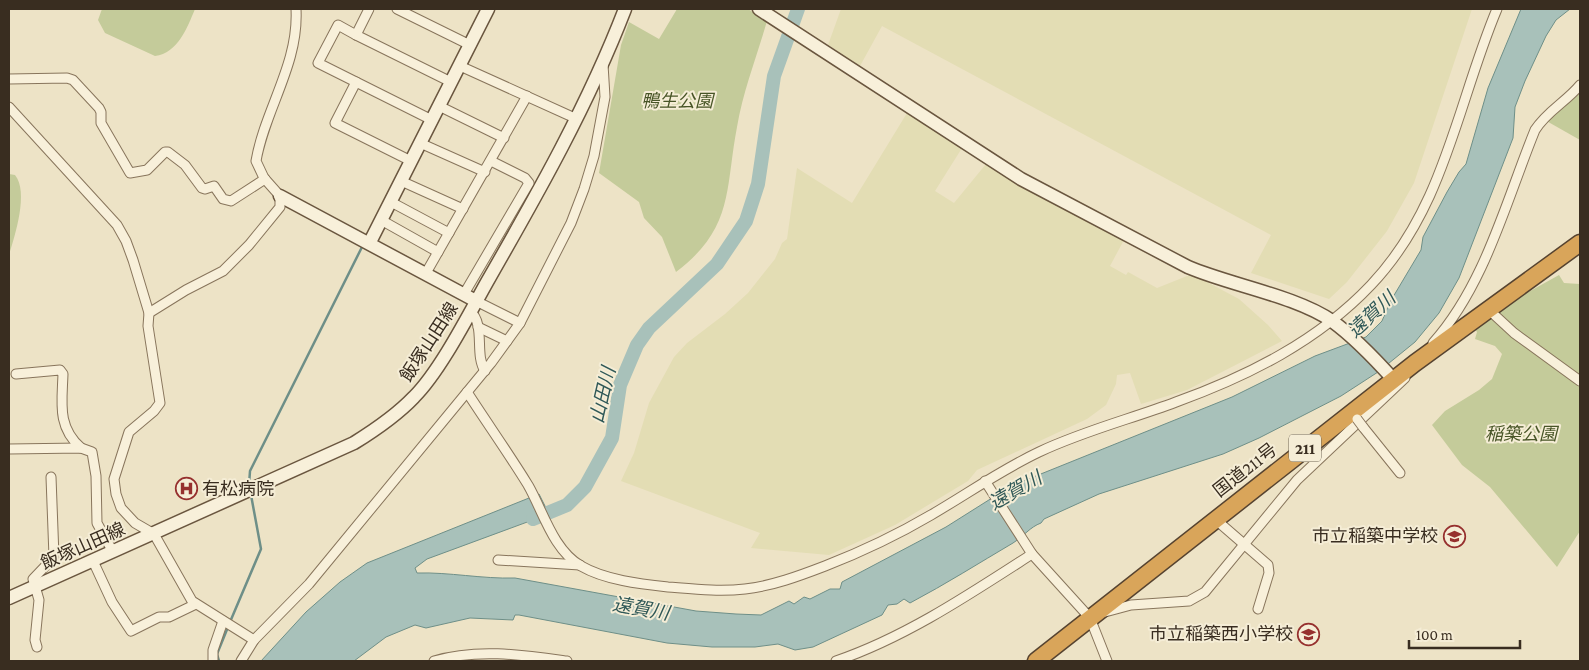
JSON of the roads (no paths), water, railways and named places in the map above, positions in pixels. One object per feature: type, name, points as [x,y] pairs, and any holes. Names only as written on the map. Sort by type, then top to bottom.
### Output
[{"type":"highway","name":"国道211号","points":[[1036,661],[1048,656],[1093,616],[1215,519],[1354,416],[1391,377],[1415,363],[1488,309],[1578,250]]},
{"type":"street","points":[[296,9],[296,28],[289,67],[256,162],[265,179],[280,196],[370,242],[464,294],[473,306],[478,328],[481,365],[484,371]]},
{"type":"street","points":[[356,34],[369,9]]},
{"type":"street","points":[[397,9],[470,45]]},
{"type":"street","points":[[370,242],[488,9]]},
{"type":"street","name":"飯塚山田線","points":[[9,598],[354,444],[385,423],[415,397],[435,369],[473,306],[554,164],[604,64],[625,9]]},
{"type":"street","points":[[758,9],[1021,179],[1188,268],[1215,279],[1288,302],[1331,321],[1391,377]]},
{"type":"street","points":[[467,392],[528,486],[559,545],[580,565],[594,572],[624,580],[704,590],[745,589],[791,579],[857,554],[932,514],[1040,451],[1176,402],[1244,374],[1293,348],[1331,321],[1370,286],[1397,254],[1429,198],[1442,171],[1464,105],[1474,65],[1497,9]]},
{"type":"street","points":[[432,120],[318,63],[338,25],[451,82]]},
{"type":"street","points":[[241,661],[254,640],[308,584],[467,392],[520,323],[571,223],[584,188],[594,156],[605,97],[604,64]]},
{"type":"street","points":[[460,66],[577,119]]},
{"type":"street","points":[[9,79],[58,78],[73,80],[102,112],[101,123],[130,173],[147,170],[165,152],[168,152],[186,165],[202,188],[205,190],[214,186],[223,199],[227,201],[231,201],[265,179]]},
{"type":"street","points":[[356,82],[335,123],[411,161]]},
{"type":"street","points":[[1093,616],[1131,605],[1189,601],[1212,585],[1296,480],[1402,383],[1415,363],[1450,324],[1477,277],[1535,130],[1544,116],[1568,98],[1580,85]]},
{"type":"street","points":[[426,273],[527,96]]},
{"type":"street","points":[[439,106],[504,138]]},
{"type":"street","points":[[9,107],[117,225],[131,253],[149,313],[148,326],[160,403],[154,411],[129,432],[114,479],[116,494],[121,508],[135,523],[154,534],[189,597],[196,604],[254,640]]},
{"type":"street","points":[[420,143],[485,172]]},
{"type":"street","points":[[464,294],[528,183],[525,178],[491,161]]},
{"type":"street","points":[[401,180],[463,209]]},
{"type":"street","points":[[149,313],[186,290],[223,272],[277,214],[280,207],[280,196]]},
{"type":"street","points":[[391,202],[449,233]]},
{"type":"street","points":[[382,220],[438,252]]},
{"type":"street","points":[[473,306],[520,323]]},
{"type":"street","points":[[1488,309],[1514,333],[1580,381]]},
{"type":"street","points":[[478,328],[507,341]]},
{"type":"street","points":[[16,374],[60,370],[63,374],[62,406],[65,429],[81,448]]},
{"type":"street","points":[[1354,416],[1400,473]]},
{"type":"street","points":[[9,449],[81,448],[92,452],[96,476],[97,523],[113,552]]},
{"type":"street","points":[[37,647],[35,640],[38,600],[33,579],[38,571],[54,557],[51,477]]},
{"type":"street","points":[[986,483],[1031,553],[1093,616],[1107,661]]},
{"type":"street","points":[[1215,519],[1268,565],[1269,573],[1258,609]]},
{"type":"street","points":[[836,661],[856,654],[911,627],[970,595],[1031,553]]},
{"type":"street","points":[[498,560],[580,565]]},
{"type":"street","points":[[93,561],[112,602],[131,631],[160,617],[169,617],[196,604]]},
{"type":"street","points":[[213,661],[213,650],[227,623]]},
{"type":"street","points":[[434,661],[474,654],[566,661]]},
{"type":"water","name":"遠賀川","points":[[1521,9],[1570,9],[1556,20],[1546,36],[1525,81],[1515,107],[1513,138],[1459,278],[1439,313],[1415,342],[1378,372],[1341,396],[1259,438],[1223,454],[1099,494],[1044,519],[1013,543],[923,596],[910,603],[904,599],[897,604],[888,605],[882,615],[813,647],[795,650],[778,644],[755,647],[712,647],[667,643],[515,615],[513,620],[470,618],[426,628],[415,625],[386,637],[354,661],[261,661],[306,612],[340,582],[367,563],[539,494],[549,514],[427,559],[415,568],[417,573],[515,578],[696,611],[761,615],[789,601],[794,604],[804,597],[810,599],[830,589],[840,589],[842,582],[946,527],[1011,486],[1232,397],[1315,356],[1366,337],[1382,321],[1390,302],[1421,250],[1423,237],[1447,192],[1466,164],[1488,88]]},
{"type":"waterway","name":"山田川","points":[[533,519],[567,505],[585,487],[612,438],[620,385],[637,345],[649,328],[717,264],[746,221],[758,184],[774,76],[798,9]]},
{"type":"waterway","points":[[249,485],[250,471],[363,245]]},
{"type":"waterway","points":[[230,622],[261,549],[251,495]]},
{"type":"waterway","points":[[219,661],[217,654],[228,627]]},
{"type":"place","name":"有松病院","points":[[186,489]]},
{"type":"place","name":"市立稲築中学校","points":[[1454,536]]},
{"type":"place","name":"市立稲築西小学校","points":[[1309,634]]},
{"type":"park label","name":"鴨生公園","points":[[677,101]]},
{"type":"park label","name":"稲築公園","points":[[1521,434]]}]
